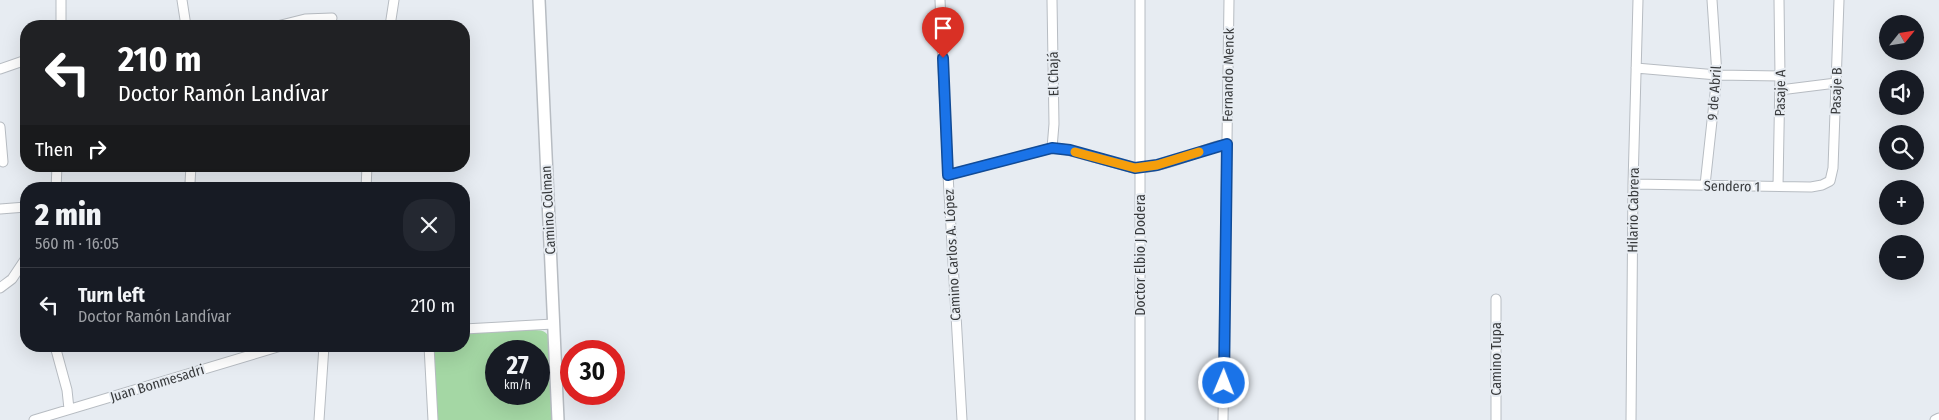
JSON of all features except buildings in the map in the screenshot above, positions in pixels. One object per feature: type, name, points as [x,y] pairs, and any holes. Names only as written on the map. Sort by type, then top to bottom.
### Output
[{"type":"street","points":[[61,20],[62,0]]},
{"type":"street","points":[[182,0],[185,20]]},
{"type":"street","points":[[391,20],[394,0]]},
{"type":"street","name":"Camino Colman","points":[[539,0],[558,420]]},
{"type":"street","name":"Camino Carlos A. López","points":[[940,0],[962,420]]},
{"type":"street","name":"El Chajá","points":[[1052,0],[1054,124],[1052,148]]},
{"type":"street","name":"Doctor Elbio J Dodera","points":[[1140,0],[1140,420]]},
{"type":"street","name":"Fernando Menck","points":[[1223,420],[1229,0]]},
{"type":"street","name":"Hilario Cabrera","points":[[1631,420],[1633,184],[1638,0]]},
{"type":"street","name":"9 de Abril","points":[[1705,185],[1717,75],[1712,0]]},
{"type":"street","name":"Pasaje A","points":[[1778,186],[1779,0]]},
{"type":"street","name":"Pasaje B","points":[[1830,181],[1834,168],[1839,0]]},
{"type":"street","points":[[301,20],[332,18]]},
{"type":"street","points":[[0,69],[20,62]]},
{"type":"street","points":[[1636,68],[1717,75],[1780,76]]},
{"type":"street","points":[[1780,90],[1836,83]]},
{"type":"street","points":[[0,127],[3,162]]},
{"type":"street","points":[[948,175],[1052,148],[1070,150],[1130,168],[1140,168],[1157,165],[1227,144]]},
{"type":"street","name":"Sendero 1","points":[[1633,184],[1811,187],[1830,181]]},
{"type":"street","points":[[0,209],[20,207]]},
{"type":"street","points":[[0,288],[12,279],[20,267]]},
{"type":"street","name":"Camino Tupa","points":[[1496,298],[1496,420]]},
{"type":"street","points":[[470,329],[553,324]]},
{"type":"street","points":[[56,352],[67,390],[69,409]]},
{"type":"street","name":"Juan Bonmesadri","points":[[34,420],[261,352]]},
{"type":"street","points":[[319,420],[324,352]]},
{"type":"street","points":[[429,352],[433,420]]},
{"type":"street","points":[[1935,420],[1939,418]]},
{"type":"green space","points":[[543,331],[550,340],[554,420],[437,420],[432,352],[470,352],[470,332]]},
{"type":"slow traffic","points":[[1075,152],[1130,168],[1144,168],[1199,152]]},
{"type":"route","points":[[943,58],[948,175],[1052,148],[1070,150],[1130,168],[1144,168],[1227,144],[1224,383]]}]
